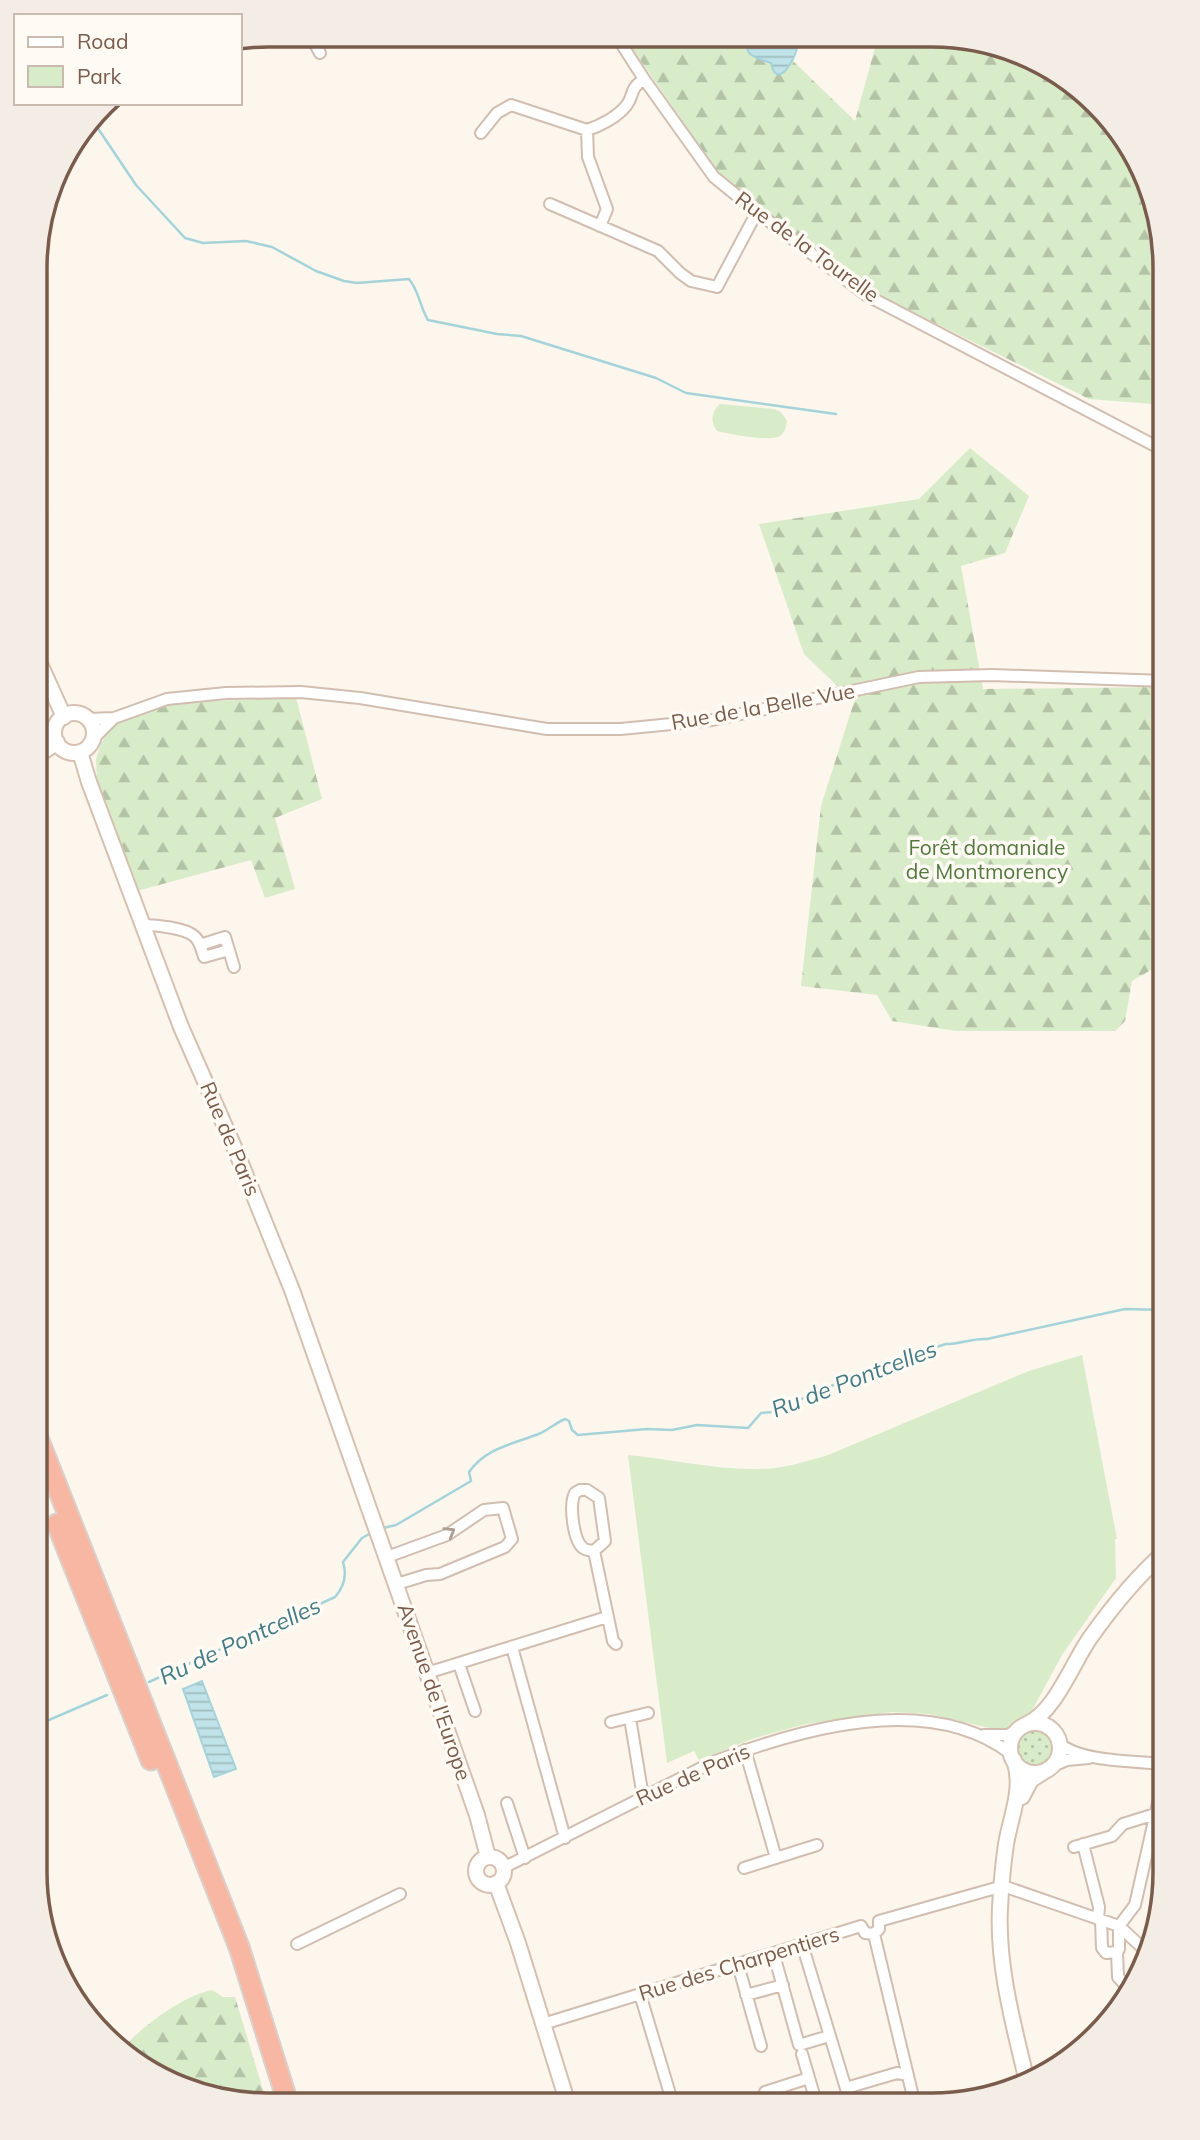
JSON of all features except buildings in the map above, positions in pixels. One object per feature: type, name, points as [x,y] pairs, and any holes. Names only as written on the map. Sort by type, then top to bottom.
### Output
[{"type":"highway","points":[[47,1461],[239,1947],[285,2093]]},
{"type":"highway","points":[[47,1496],[228,1951],[272,2093]]},
{"type":"street","points":[[317,47],[320,53]]},
{"type":"street","name":"Rue de la Tourelle","points":[[624,47],[714,177],[866,295],[1153,445]]},
{"type":"street","points":[[481,134],[497,114],[510,105],[587,130],[599,126],[626,106],[634,86],[644,79]]},
{"type":"street","points":[[587,130],[587,157],[607,209],[600,226]]},
{"type":"street","points":[[551,204],[658,251],[691,281],[718,287],[757,212]]},
{"type":"street","name":"Rue de la Belle Vue","points":[[88,719],[114,718],[167,699],[226,693],[302,692],[360,698],[547,729],[621,729],[712,720],[919,677],[992,676],[1153,681]]},
{"type":"street","points":[[47,679],[64,717]]},
{"type":"street","points":[[76,714],[88,719],[93,728],[93,739],[86,749],[69,752],[57,742],[55,731],[64,717],[76,714]]},
{"type":"street","name":"Rue de la Belle Vue","points":[[93,739],[114,718]]},
{"type":"street","points":[[47,749],[57,742]]},
{"type":"street","name":"Rue de Paris","points":[[80,752],[181,1027],[238,1156],[292,1290],[375,1528]]},
{"type":"street","points":[[144,925],[157,925],[191,933],[200,945],[225,937],[234,967]]},
{"type":"street","points":[[580,1490],[587,1490],[599,1498],[605,1541],[594,1551],[586,1550],[578,1541],[571,1506],[575,1493],[580,1490]]},
{"type":"street","points":[[387,1557],[447,1535],[484,1510],[503,1508],[511,1531],[510,1544],[440,1574],[426,1575],[397,1584]]},
{"type":"street","name":"Avenue de l'Europe","points":[[375,1528],[477,1815],[488,1857]]},
{"type":"street","points":[[594,1551],[607,1617],[616,1644]]},
{"type":"street","points":[[1025,2072],[1010,2014],[1005,1972],[1006,1845],[1019,1775],[1012,1757],[1012,1740],[1024,1726],[1045,1710],[1089,1639],[1152,1564]]},
{"type":"street","points":[[427,1673],[607,1617]]},
{"type":"street","points":[[512,1647],[565,1838]]},
{"type":"street","points":[[459,1664],[475,1712]]},
{"type":"street","points":[[1004,1887],[1023,1794],[1031,1780],[1058,1759],[1057,1737],[1052,1721],[1058,1692]]},
{"type":"street","points":[[611,1722],[648,1713]]},
{"type":"street","points":[[630,1718],[643,1797]]},
{"type":"street","name":"Rue de Paris","points":[[503,1868],[713,1762],[745,1750],[829,1728],[897,1719],[925,1722],[977,1734],[1008,1735],[1024,1726]]},
{"type":"street","points":[[1024,1726],[1042,1724],[1073,1751],[1095,1757],[1152,1763]]},
{"type":"street","name":"Rue de Paris","points":[[977,1734],[1012,1757]]},
{"type":"street","points":[[745,1750],[776,1858]]},
{"type":"street","points":[[1012,1757],[1024,1770],[1038,1773],[1067,1760],[1095,1757]]},
{"type":"street","points":[[508,1803],[524,1858]]},
{"type":"street","points":[[1117,1952],[1106,1953],[1102,1948],[1099,1907],[1079,1845],[1112,1836],[1123,1824],[1152,1815]]},
{"type":"street","points":[[1123,1982],[1118,1977],[1119,1926],[1135,1905],[1152,1827]]},
{"type":"street","points":[[744,1868],[817,1846]]},
{"type":"street","points":[[488,1857],[499,1861],[503,1868],[502,1877],[496,1883],[488,1884],[478,1877],[478,1865],[488,1857]]},
{"type":"street","points":[[496,1883],[514,1930],[565,2093]]},
{"type":"street","points":[[912,2093],[874,1934],[879,1929],[879,1921],[1004,1887],[1119,1926],[1140,1946]]},
{"type":"street","points":[[297,1944],[400,1894]]},
{"type":"street","name":"Rue des Charpentiers","points":[[543,2024],[861,1926],[865,1933],[874,1934]]},
{"type":"street","points":[[802,1944],[847,2093]]},
{"type":"street","points":[[776,1962],[799,2045],[829,2036]]},
{"type":"street","points":[[740,1972],[761,2046]]},
{"type":"street","points":[[746,1995],[783,1985]]},
{"type":"street","points":[[640,1994],[670,2093]]},
{"type":"street","points":[[802,2054],[813,2093]]},
{"type":"street","points":[[846,2088],[897,2073],[908,2075]]},
{"type":"street","points":[[765,2092],[809,2078]]},
{"type":"green space","points":[[631,47],[745,47],[746,51],[791,59],[855,121],[875,47],[932,47],[975,51],[1029,70],[1077,102],[1098,123],[1130,171],[1141,197],[1151,239],[1153,268],[1153,404],[1089,399],[870,291],[720,175]]},
{"type":"green space","points":[[720,404],[774,409],[781,412],[787,421],[785,429],[775,438],[749,437],[717,431],[712,417]]},
{"type":"green space","name":"Forêt domaniale de Montmorency","points":[[970,448],[1029,496],[1005,553],[961,566],[983,689],[1153,687],[1153,969],[1132,981],[1125,1021],[1115,1031],[956,1031],[892,1021],[877,995],[801,986],[821,806],[854,702],[804,654],[759,524],[919,499]]},
{"type":"green space","points":[[296,697],[322,799],[275,818],[295,889],[265,898],[251,860],[137,891],[97,780],[96,759],[101,743],[112,726],[137,714],[172,703]]},
{"type":"green space","points":[[1082,1355],[1117,1539],[1116,1578],[1062,1655],[1028,1718],[1007,1732],[929,1714],[892,1712],[806,1724],[755,1738],[699,1760],[694,1751],[667,1763],[628,1455],[742,1469],[793,1465],[828,1455],[1029,1371]]},
{"type":"green space","points":[[1035,1730],[1048,1736],[1054,1749],[1048,1762],[1035,1768],[1022,1762],[1016,1749],[1022,1736]]},
{"type":"green space","points":[[212,1990],[223,1997],[235,1997],[264,2093],[239,2091],[184,2076],[158,2063],[128,2042],[163,2014],[200,1993]]},
{"type":"water","points":[[746,47],[797,47],[790,65],[782,74],[774,71],[771,63],[749,53]]},
{"type":"water","points":[[202,1681],[236,1769],[214,1777],[183,1689]]},
{"type":"waterway","points":[[98,128],[136,185],[185,238],[203,243],[246,241],[272,247],[316,271],[344,281],[357,283],[409,279],[428,320],[521,336],[656,378],[686,393],[836,414]]},
{"type":"waterway","name":"Ru de Pontcelles","points":[[383,1528],[396,1525],[471,1481],[469,1472],[484,1457],[541,1433],[565,1419],[578,1435],[647,1429],[672,1430],[697,1425],[748,1428],[761,1413],[772,1412],[783,1404],[795,1402],[883,1363],[946,1344],[987,1339],[1125,1309],[1152,1310]]},
{"type":"waterway","name":"Ru de Pontcelles","points":[[149,1682],[335,1597],[344,1581],[343,1562],[362,1538],[371,1533]]},
{"type":"waterway","name":"Ru de Pontcelles","points":[[47,1721],[107,1695]]}]
